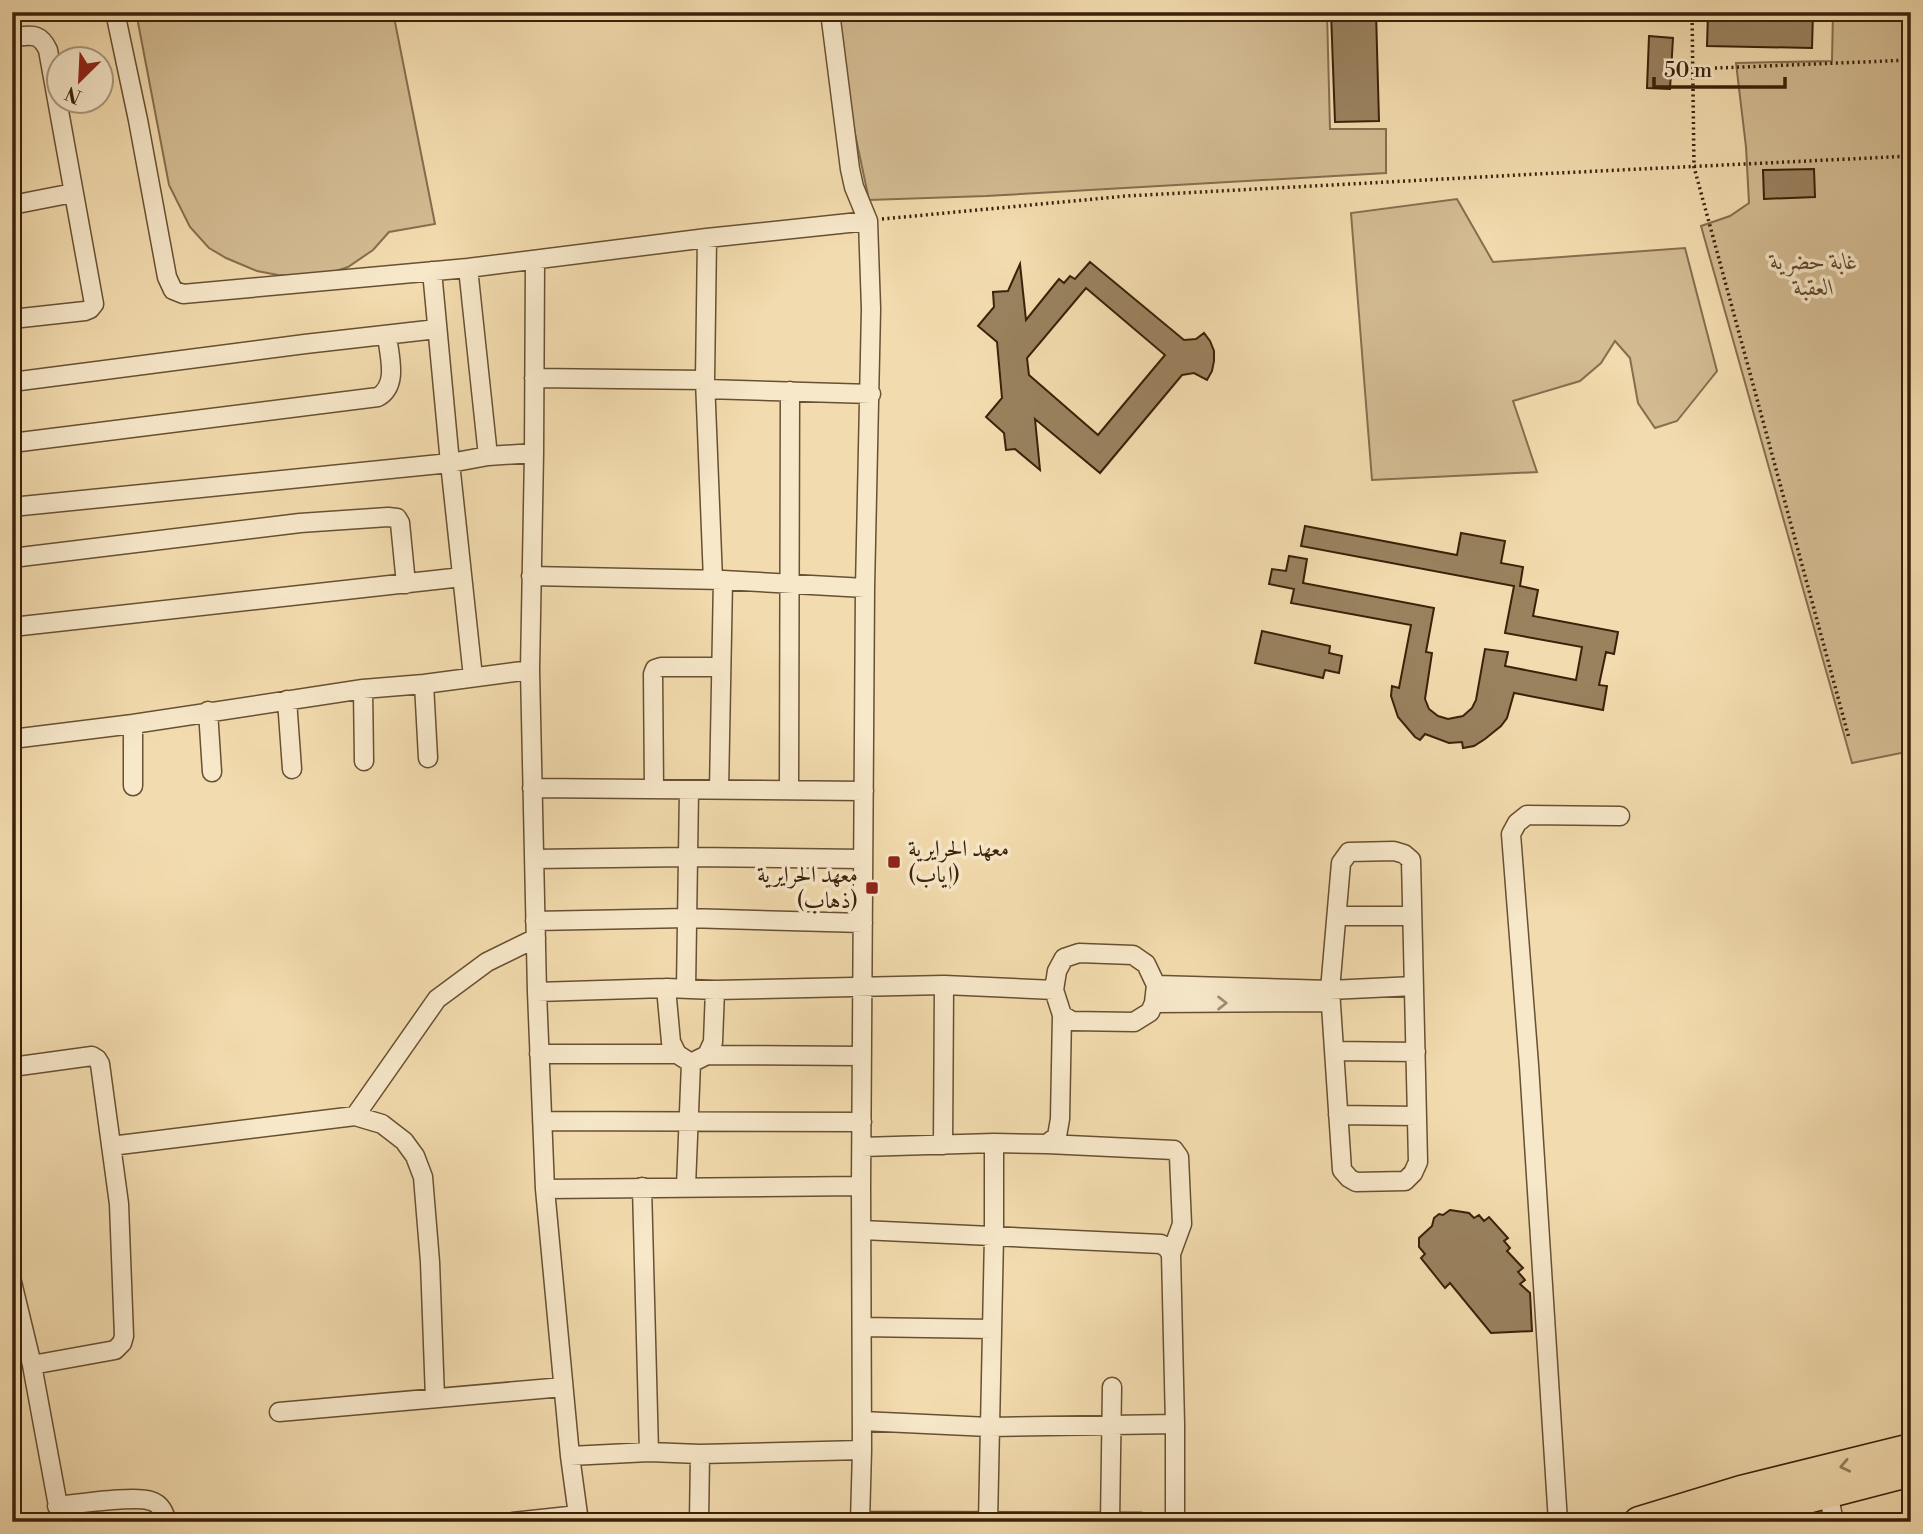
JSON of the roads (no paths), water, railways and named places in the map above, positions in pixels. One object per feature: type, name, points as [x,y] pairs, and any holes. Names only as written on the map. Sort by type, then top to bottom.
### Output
[{"type":"highway","points":[[1639,1522],[1754,1488],[1911,1450]]},
{"type":"highway","points":[[1715,1522],[1911,1471]]},
{"type":"street","points":[[115,12],[167,277],[173,290],[187,295],[468,268],[868,221]]},
{"type":"street","points":[[830,12],[850,169],[854,187],[868,221],[871,309],[865,588],[860,1521],[1141,1522]]},
{"type":"street","points":[[12,37],[36,36],[41,38],[48,50],[94,304],[85,311],[12,319]]},
{"type":"street","points":[[12,205],[73,193]]},
{"type":"street","points":[[707,238],[705,384],[718,580],[721,667],[719,790]]},
{"type":"street","points":[[513,1522],[578,1518],[545,1189],[539,1054],[530,670],[535,260]]},
{"type":"street","points":[[468,268],[488,456]]},
{"type":"street","points":[[432,271],[473,677]]},
{"type":"street","points":[[12,383],[437,329]]},
{"type":"street","points":[[12,443],[378,397],[386,393],[391,380],[387,335]]},
{"type":"street","points":[[534,378],[705,384],[871,394]]},
{"type":"street","points":[[789,790],[790,391]]},
{"type":"street","points":[[12,508],[534,453]]},
{"type":"street","points":[[12,558],[300,523],[388,517],[397,518],[400,523],[406,584]]},
{"type":"street","points":[[531,576],[718,580],[865,588]]},
{"type":"street","points":[[12,627],[462,577]]},
{"type":"street","points":[[654,789],[655,669],[721,667]]},
{"type":"street","points":[[12,739],[363,689],[530,670]]},
{"type":"street","points":[[424,684],[428,758]]},
{"type":"street","points":[[363,689],[364,761]]},
{"type":"street","points":[[287,700],[292,769]]},
{"type":"street","points":[[208,711],[212,772]]},
{"type":"street","points":[[132,724],[133,786]]},
{"type":"street","points":[[532,788],[864,791]]},
{"type":"street","points":[[686,989],[689,790]]},
{"type":"street","points":[[1558,1522],[1529,1065],[1511,834],[1517,823],[1527,815],[1620,816]]},
{"type":"street","points":[[1394,851],[1411,860],[1418,1162],[1405,1181],[1356,1182],[1342,1170],[1330,996],[1338,916],[1341,863],[1349,852],[1394,851]]},
{"type":"street","points":[[534,859],[863,859]]},
{"type":"street","points":[[1338,916],[1412,916]]},
{"type":"street","points":[[355,1116],[437,999],[535,929],[687,918],[863,923]]},
{"type":"street","points":[[1047,1144],[1057,1136],[1060,1119],[1062,1015],[1054,990],[1057,971],[1064,958],[1079,953],[1133,955],[1146,964],[1155,994],[1150,1012],[1134,1022],[1072,1021],[1062,1015]]},
{"type":"street","points":[[537,992],[944,985],[1054,990]]},
{"type":"street","points":[[943,1145],[944,985]]},
{"type":"street","points":[[1155,994],[1330,996],[1414,986]]},
{"type":"street","points":[[666,988],[671,1042],[692,1057]]},
{"type":"street","points":[[686,1186],[692,1057],[713,1042],[715,990]]},
{"type":"street","points":[[1334,1051],[1416,1052]]},
{"type":"street","points":[[539,1054],[862,1056]]},
{"type":"street","points":[[12,1067],[92,1056],[97,1059],[100,1064],[119,1204],[124,1336],[122,1343],[115,1350],[32,1365]]},
{"type":"street","points":[[1338,1115],[1417,1116]]},
{"type":"street","points":[[111,1146],[355,1116],[382,1124],[404,1141],[415,1156],[423,1177],[435,1398]]},
{"type":"street","points":[[542,1121],[862,1122]]},
{"type":"street","points":[[988,1521],[994,1143]]},
{"type":"street","points":[[862,1147],[994,1143],[1174,1150],[1179,1157],[1182,1224],[1171,1254],[1175,1522]]},
{"type":"street","points":[[545,1189],[861,1186]]},
{"type":"street","points":[[642,1187],[649,1452]]},
{"type":"street","points":[[862,1230],[1161,1244],[1171,1254]]},
{"type":"street","points":[[12,1282],[32,1365],[59,1514],[137,1499],[152,1501],[162,1508],[167,1522]]},
{"type":"street","points":[[862,1327],[992,1329]]},
{"type":"street","points":[[279,1412],[563,1387]]},
{"type":"street","points":[[1110,1522],[1112,1387]]},
{"type":"street","points":[[862,1421],[989,1427],[1175,1424]]},
{"type":"street","points":[[570,1456],[649,1452],[700,1454],[862,1450]]},
{"type":"street","points":[[699,1522],[700,1454]]},
{"type":"street","points":[[1828,1492],[1834,1522]]},
{"type":"place","name":"معهد الحرايرية (إياب)","points":[[894,862]]},
{"type":"place","name":"معهد الحرايرية (ذهاب)","points":[[872,888]]},
{"type":"park label","name":"غابة حضرية العقبة","points":[[1814,275]]}]
